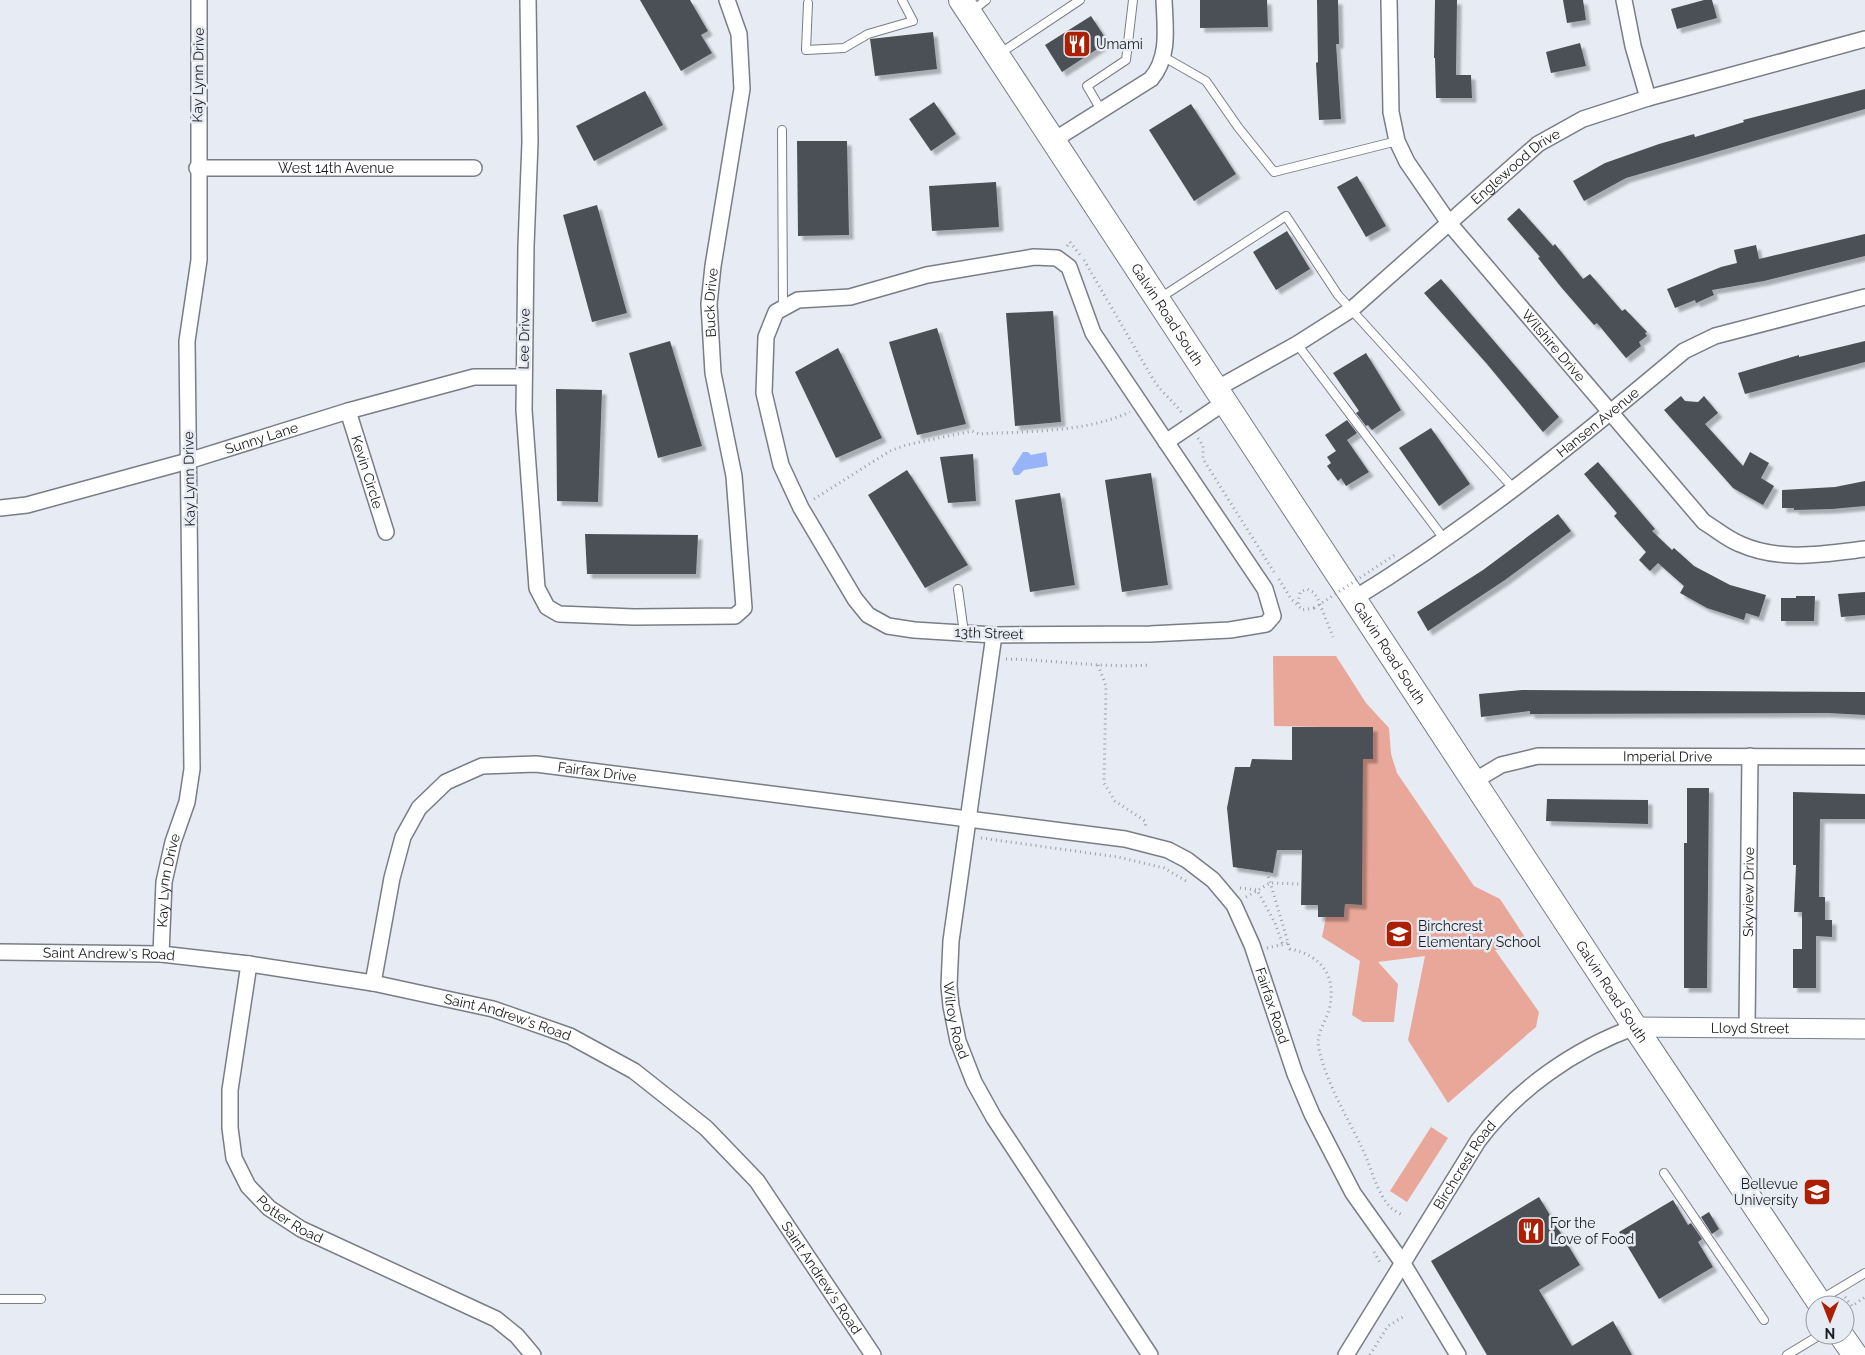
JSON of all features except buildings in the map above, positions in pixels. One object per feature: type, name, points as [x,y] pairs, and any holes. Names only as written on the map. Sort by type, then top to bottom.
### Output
[{"type":"main road","name":"Galvin Road South","points":[[972,4],[997,55],[1635,1027],[1815,1295]]},
{"type":"street","name":"Kay Lynn Drive","points":[[161,954],[164,882],[173,842],[187,802],[192,769],[187,341],[199,260],[197,168],[199,0]]},
{"type":"street","name":"Lee Drive","points":[[528,0],[530,142],[524,410],[537,588],[547,607],[559,614],[613,616]]},
{"type":"street","name":"Buck Drive","points":[[613,616],[735,616],[744,608],[734,476],[713,373],[709,304],[713,266],[742,89],[739,34],[727,0]]},
{"type":"street","points":[[1054,140],[1151,79],[1160,69],[1164,57],[1164,0]]},
{"type":"street","name":"Wilshire Drive","points":[[1389,0],[1389,88],[1391,112],[1397,141],[1417,178],[1449,223],[1704,522],[1740,544],[1775,554],[1808,556],[1865,549]]},
{"type":"street","points":[[1624,0],[1626,20],[1648,98]]},
{"type":"street","name":"Englewood Drive","points":[[1166,442],[1220,396],[1352,309],[1538,144],[1583,119],[1648,98],[1865,38]]},
{"type":"street","name":"West 14th Avenue","points":[[197,168],[474,168]]},
{"type":"street","points":[[783,308],[798,300],[850,297],[927,275],[1034,257],[1057,258],[1068,267],[1093,333],[1166,442]]},
{"type":"street","name":"Hansen Avenue","points":[[1355,598],[1446,540],[1515,490],[1684,351],[1715,336],[1865,297]]},
{"type":"street","name":"13th Street","points":[[783,308],[776,312],[766,337],[764,392],[781,465],[801,508],[847,586],[868,615],[888,626],[914,630],[994,635],[1150,634],[1230,630],[1266,624],[1273,616],[1265,590],[1166,442]]},
{"type":"street","name":"Sunny Lane","points":[[0,508],[27,506],[188,461],[348,411],[474,377],[524,377]]},
{"type":"street","name":"Kevin Circle","points":[[348,411],[386,532]]},
{"type":"street","name":"Wilroy Road","points":[[994,635],[949,966],[951,1006],[963,1058],[994,1118],[1150,1355]]},
{"type":"street","name":"Imperial Drive","points":[[1474,781],[1502,764],[1538,756],[1865,757]]},
{"type":"street","name":"Skyview Drive","points":[[1747,1027],[1750,756]]},
{"type":"street","name":"Fairfax Drive","points":[[372,983],[392,878],[403,837],[419,808],[446,782],[482,766],[536,764],[969,819]]},
{"type":"street","name":"Fairfax Road","points":[[969,819],[1125,839],[1168,850],[1202,870],[1234,905],[1252,944],[1295,1074],[1312,1114],[1353,1194],[1402,1262],[1458,1355]]},
{"type":"street","name":"Saint Andrew's Road","points":[[0,952],[161,954],[249,964],[372,983],[493,1009],[570,1036],[634,1071],[706,1128],[757,1181],[873,1355]]},
{"type":"street","name":"Potter Road","points":[[249,964],[230,1090],[230,1128],[234,1158],[248,1186],[269,1208],[301,1229],[496,1319],[517,1336],[533,1355]]},
{"type":"street","name":"Lloyd Street","points":[[1635,1027],[1865,1030]]},
{"type":"street","name":"Birchcrest Road","points":[[1346,1355],[1402,1262],[1478,1142],[1496,1117],[1522,1093],[1579,1054],[1609,1036],[1635,1027]]},
{"type":"lane","points":[[808,3],[806,50],[844,48],[868,34],[913,21],[902,0]]},
{"type":"lane","points":[[997,55],[1080,0]]},
{"type":"lane","points":[[1101,110],[1087,86],[1126,60],[1133,0]]},
{"type":"lane","points":[[1164,57],[1206,81],[1238,128],[1274,172],[1397,141]]},
{"type":"lane","points":[[782,130],[783,308]]},
{"type":"lane","points":[[1157,300],[1286,216],[1338,295],[1515,490]]},
{"type":"lane","points":[[1297,344],[1446,540]]},
{"type":"lane","points":[[958,589],[964,633]]},
{"type":"lane","points":[[1664,1173],[1764,1320]]},
{"type":"lane","points":[[1830,1295],[1865,1273]]},
{"type":"lane","points":[[0,1299],[42,1299]]},
{"type":"lane","points":[[1787,1355],[1805,1344]]},
{"type":"path","points":[[801,508],[890,451],[906,445],[972,431],[979,434],[1050,430],[1106,423],[1142,407]]},
{"type":"path","points":[[1333,637],[1324,611],[1313,592],[1306,590],[1300,592],[1298,605],[1302,610],[1314,608],[1396,554]]},
{"type":"path","points":[[991,659],[1043,660],[1098,665],[1150,665]]},
{"type":"path","points":[[1098,665],[1106,686],[1104,783],[1116,801],[1145,821],[1147,832],[1138,831]]},
{"type":"path","points":[[966,836],[1118,857],[1164,868],[1194,885]]},
{"type":"path","points":[[1267,872],[1290,949],[1308,952],[1324,966],[1330,982],[1330,1006],[1319,1033],[1318,1048],[1338,1101],[1364,1152],[1370,1174],[1391,1207],[1404,1216]]},
{"type":"path","points":[[1234,905],[1270,883],[1301,884]]},
{"type":"path","points":[[1838,1289],[1852,1306],[1865,1297]]},
{"type":"path","points":[[1370,1355],[1388,1326],[1403,1317]]},
{"type":"shaded area","points":[[1273,656],[1336,656],[1366,703],[1389,728],[1391,754],[1397,773],[1474,886],[1500,899],[1530,945],[1495,950],[1539,1012],[1536,1027],[1448,1103],[1408,1040],[1425,956],[1378,962],[1398,984],[1394,1022],[1363,1022],[1352,1015],[1360,961],[1322,937],[1326,917],[1344,917],[1345,904],[1361,905],[1363,759],[1373,759],[1373,728],[1274,726]]},
{"type":"shaded area","points":[[1431,1127],[1448,1138],[1407,1202],[1390,1191]]},
{"type":"water","points":[[1023,452],[1028,452],[1031,455],[1046,452],[1048,466],[1024,470],[1019,475],[1014,475],[1012,469]]},
{"type":"place","name":"Umami","points":[[1077,44]]},
{"type":"place","name":"Birchcrest Elementary School","points":[[1399,934]]},
{"type":"place","name":"Bellevue University","points":[[1817,1192]]},
{"type":"place","name":"For the Love of Food","points":[[1531,1231]]}]
